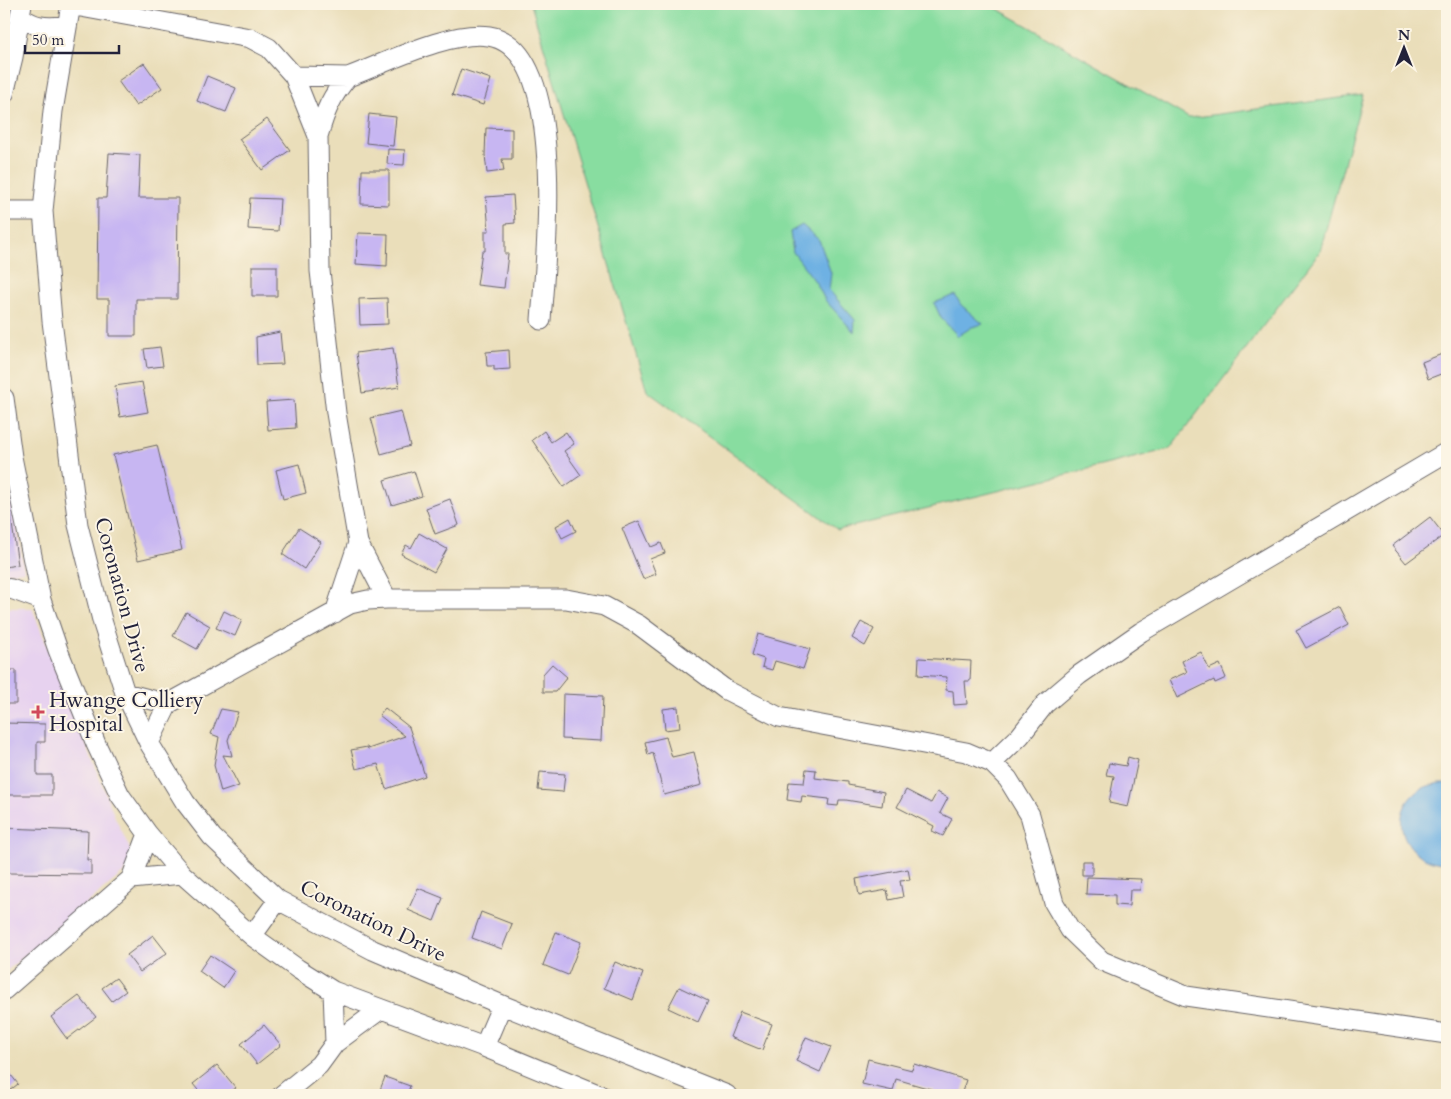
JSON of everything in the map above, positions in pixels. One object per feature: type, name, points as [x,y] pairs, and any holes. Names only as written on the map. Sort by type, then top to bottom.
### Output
[{"type":"street","name":"Coronation Drive","points":[[71,5],[53,111],[43,211],[52,321],[78,525],[103,624],[125,693],[149,743],[185,802],[212,837],[278,900],[373,950],[502,1005],[727,1095]]},
{"type":"street","points":[[71,5],[250,38],[268,48],[294,76],[318,136]]},
{"type":"street","points":[[21,10],[29,22],[41,27],[67,26]]},
{"type":"street","points":[[4,94],[8,62],[21,10]]},
{"type":"street","points":[[294,76],[348,77],[446,39],[488,36],[503,40],[519,55],[533,76],[547,139],[549,216],[541,320]]},
{"type":"street","points":[[348,77],[338,88],[327,107],[318,136],[320,271],[336,413],[358,543],[387,599]]},
{"type":"street","points":[[4,211],[43,211]]},
{"type":"street","points":[[4,398],[12,457],[41,600],[58,650],[96,744],[120,795],[148,834],[182,874],[252,936],[333,991],[484,1047],[567,1089],[600,1095]]},
{"type":"street","points":[[992,763],[1020,736],[1045,704],[1079,675],[1142,632],[1447,452]]},
{"type":"street","points":[[335,613],[358,543]]},
{"type":"street","points":[[34,565],[8,589],[41,600]]},
{"type":"street","points":[[149,743],[168,704],[350,604],[368,600],[387,599],[566,599],[604,606],[639,625],[726,690],[779,716],[966,752],[992,763],[1008,779],[1030,815],[1054,902],[1070,930],[1102,961],[1186,996],[1447,1034]]},
{"type":"street","points":[[125,693],[168,704]]},
{"type":"street","points":[[4,990],[131,879],[148,834]]},
{"type":"street","points":[[131,879],[182,874]]},
{"type":"street","points":[[252,936],[278,900]]},
{"type":"street","points":[[333,991],[335,1043]]},
{"type":"street","points":[[484,1047],[502,1005]]},
{"type":"street","points":[[282,1095],[319,1065],[335,1043],[381,1008]]},
{"type":"shaded area","points":[[4,446],[24,571],[4,573]]},
{"type":"shaded area","name":"Hwange Colliery Hospital","points":[[4,608],[32,608],[114,815],[136,862],[4,973]]},
{"type":"green space","points":[[531,4],[989,4],[1189,118],[1363,95],[1320,251],[1170,449],[838,530],[647,391]]},
{"type":"water","points":[[802,225],[819,240],[831,273],[829,290],[855,320],[854,332],[825,300],[817,284],[793,252],[790,232]]},
{"type":"water","points":[[955,295],[961,305],[983,324],[972,327],[958,336],[941,318],[934,303]]},
{"type":"water","points":[[1447,783],[1447,863],[1433,861],[1412,849],[1402,828],[1402,816],[1406,804],[1415,793],[1430,785]]},
{"type":"building","points":[[144,63],[162,88],[136,106],[118,81]]},
{"type":"building","points":[[461,69],[491,79],[483,105],[452,95]]},
{"type":"building","points":[[207,76],[236,88],[226,112],[197,101]]},
{"type":"building","points":[[369,114],[396,117],[393,146],[366,143]]},
{"type":"building","points":[[267,119],[290,150],[262,170],[239,139]]},
{"type":"building","points":[[486,128],[512,129],[512,159],[502,159],[504,171],[487,173],[485,155]]},
{"type":"building","points":[[388,149],[405,150],[404,165],[387,164]]},
{"type":"building","points":[[109,153],[140,155],[138,198],[178,198],[177,299],[136,299],[136,336],[109,336],[109,299],[97,299],[98,198],[106,198]]},
{"type":"building","points":[[362,170],[389,170],[389,205],[361,204]]},
{"type":"building","points":[[513,195],[515,223],[505,224],[505,254],[508,254],[504,288],[477,285],[482,251],[485,251],[485,231],[489,231],[486,197]]},
{"type":"building","points":[[250,198],[280,199],[278,231],[248,229]]},
{"type":"building","points":[[358,233],[388,234],[387,266],[356,264]]},
{"type":"building","points":[[252,266],[277,266],[277,296],[252,296]]},
{"type":"building","points":[[387,298],[388,324],[360,325],[359,299]]},
{"type":"building","points":[[280,332],[283,364],[257,365],[256,337]]},
{"type":"building","points":[[160,347],[163,366],[147,368],[144,349]]},
{"type":"building","points":[[393,348],[399,387],[362,393],[356,353]]},
{"type":"building","points":[[509,350],[510,369],[494,370],[494,366],[487,366],[486,352]]},
{"type":"building","points":[[1447,352],[1447,366],[1444,367],[1446,372],[1428,379],[1422,362]]},
{"type":"building","points":[[142,382],[148,412],[120,417],[115,386]]},
{"type":"building","points":[[294,400],[296,428],[268,430],[266,402]]},
{"type":"building","points":[[401,411],[410,446],[381,454],[371,418]]},
{"type":"building","points":[[544,431],[551,442],[566,432],[574,444],[564,451],[581,475],[564,487],[532,440]]},
{"type":"building","points":[[157,445],[182,550],[138,560],[113,455]]},
{"type":"building","points":[[299,464],[306,493],[283,499],[276,470]]},
{"type":"building","points":[[414,471],[422,496],[392,505],[384,480]]},
{"type":"building","points":[[450,499],[459,525],[435,534],[426,508]]},
{"type":"building","points":[[10,510],[18,565],[4,567],[4,511]]},
{"type":"building","points":[[1430,517],[1444,535],[1406,563],[1392,546]]},
{"type":"building","points":[[570,518],[576,531],[562,538],[556,526]]},
{"type":"building","points":[[639,521],[651,547],[661,543],[665,553],[650,559],[656,574],[643,579],[622,528]]},
{"type":"building","points":[[299,528],[321,542],[304,569],[282,554]]},
{"type":"building","points":[[419,533],[447,549],[434,572],[401,554],[406,545],[411,548]]},
{"type":"building","points":[[1340,607],[1349,625],[1306,648],[1296,630]]},
{"type":"building","points":[[224,611],[242,620],[235,636],[216,628]]},
{"type":"building","points":[[186,612],[210,626],[197,649],[173,636]]},
{"type":"building","points":[[861,622],[874,629],[865,646],[852,638]]},
{"type":"building","points":[[758,634],[810,649],[803,669],[775,661],[772,670],[762,667],[764,659],[752,655]]},
{"type":"building","points":[[1201,652],[1209,669],[1220,664],[1226,678],[1215,683],[1214,680],[1177,698],[1169,680],[1187,672],[1182,661]]},
{"type":"building","points":[[919,658],[971,661],[970,681],[965,681],[967,704],[954,705],[953,691],[946,690],[947,677],[918,675]]},
{"type":"building","points":[[552,664],[567,677],[555,692],[543,692],[543,674]]},
{"type":"building","points":[[4,670],[16,670],[16,704],[4,704]]},
{"type":"building","points":[[563,694],[603,696],[601,741],[562,739]]},
{"type":"building","points":[[678,707],[680,728],[665,730],[663,709]]},
{"type":"building","points":[[385,708],[409,727],[425,776],[386,789],[378,764],[356,769],[351,750],[367,747],[368,749],[405,736],[379,715]]},
{"type":"building","points":[[221,709],[238,712],[228,740],[232,756],[223,755],[239,786],[221,792],[214,765],[219,737],[211,734]]},
{"type":"building","points":[[4,723],[45,724],[45,742],[37,742],[37,775],[52,775],[52,795],[4,795]]},
{"type":"building","points":[[666,737],[672,757],[694,752],[702,785],[664,795],[653,753],[648,755],[645,742]]},
{"type":"building","points":[[1128,757],[1138,760],[1128,807],[1109,803],[1114,776],[1106,775],[1109,763],[1126,766]]},
{"type":"building","points":[[806,769],[816,770],[815,778],[848,782],[848,785],[884,792],[882,806],[846,800],[839,800],[838,806],[828,805],[829,799],[802,796],[801,802],[787,800],[789,782],[804,783]]},
{"type":"building","points":[[540,772],[565,774],[563,792],[538,790]]},
{"type":"building","points":[[906,790],[931,803],[937,792],[948,798],[940,813],[952,819],[943,836],[932,831],[934,826],[897,807]]},
{"type":"building","points":[[4,828],[88,831],[87,860],[91,860],[91,874],[8,873],[8,842],[4,842]]},
{"type":"building","points":[[1082,861],[1092,861],[1092,875],[1082,875]]},
{"type":"building","points":[[908,869],[910,880],[900,881],[903,897],[889,900],[887,890],[859,895],[856,879]]},
{"type":"building","points":[[1087,877],[1141,879],[1140,890],[1130,890],[1129,906],[1115,905],[1115,895],[1086,894]]},
{"type":"building","points":[[418,888],[443,898],[434,921],[408,910]]},
{"type":"building","points":[[481,912],[512,924],[502,949],[472,938]]},
{"type":"building","points":[[556,932],[581,942],[568,975],[543,965]]},
{"type":"building","points":[[153,935],[167,953],[140,972],[127,955]]},
{"type":"building","points":[[210,955],[234,971],[223,988],[199,971]]},
{"type":"building","points":[[615,962],[643,973],[633,1000],[604,988]]},
{"type":"building","points":[[116,978],[126,991],[112,1001],[102,988]]},
{"type":"building","points":[[679,987],[708,1001],[698,1022],[668,1008]]},
{"type":"building","points":[[79,996],[96,1017],[67,1039],[51,1017]]},
{"type":"building","points":[[740,1012],[772,1024],[762,1050],[730,1037]]},
{"type":"building","points":[[264,1025],[281,1045],[257,1064],[241,1044]]},
{"type":"building","points":[[806,1037],[831,1047],[820,1072],[796,1061]]},
{"type":"building","points":[[868,1059],[912,1070],[914,1064],[966,1080],[961,1095],[933,1095],[934,1090],[896,1079],[893,1091],[862,1084]]},
{"type":"building","points":[[217,1065],[236,1088],[226,1095],[202,1095],[193,1084]]},
{"type":"building","points":[[4,1066],[18,1084],[4,1095]]},
{"type":"building","points":[[385,1077],[410,1086],[407,1095],[378,1095]]},
{"type":"place","name":"Hwange Colliery Hospital","points":[[38,712]]}]
